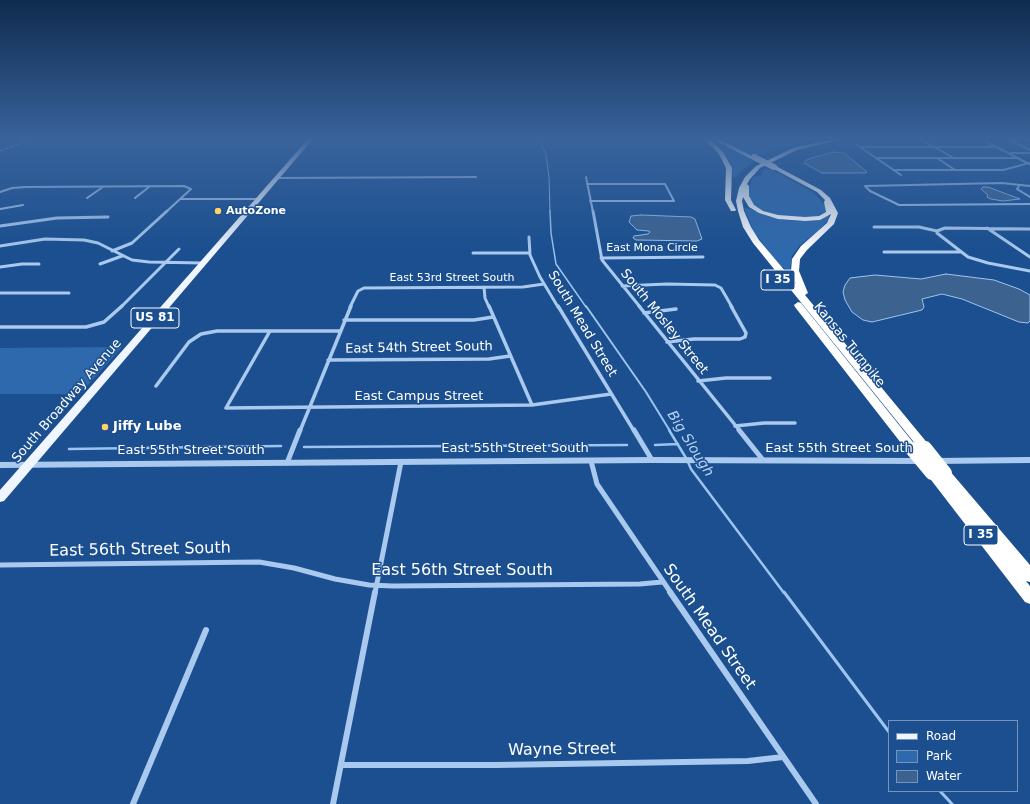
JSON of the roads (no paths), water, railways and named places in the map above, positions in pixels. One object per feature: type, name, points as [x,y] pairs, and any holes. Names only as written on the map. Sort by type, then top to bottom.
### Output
[{"type":"highway","points":[[729,177],[728,200],[733,210]]},
{"type":"highway","name":"Kansas Turnpike","points":[[741,177],[736,184],[732,199],[733,210],[743,233],[759,256],[912,448],[938,473],[1030,576]]},
{"type":"highway","name":"Kansas Turnpike","points":[[748,177],[742,188],[739,201],[743,219],[756,241],[925,448],[938,473],[1030,597]]},
{"type":"highway","points":[[751,177],[745,189],[747,201],[754,208],[771,215],[791,219],[814,219],[828,213],[829,208],[827,202],[817,192],[789,177]]},
{"type":"highway","points":[[790,177],[819,191],[834,209],[835,213],[830,224],[804,248],[796,259],[795,265],[800,286],[830,332]]},
{"type":"main road","name":"South Broadway Avenue","points":[[0,498],[276,178]]},
{"type":"street","points":[[276,178],[476,177]]},
{"type":"street","name":"South Mosley Street","points":[[586,177],[601,258],[764,462]]},
{"type":"street","points":[[1030,186],[1002,183],[865,186],[867,189],[895,204],[1030,204]]},
{"type":"street","points":[[587,184],[665,184],[674,201],[590,202]]},
{"type":"street","points":[[87,198],[104,186]]},
{"type":"street","points":[[135,198],[149,186]]},
{"type":"street","points":[[0,192],[4,190],[26,187],[184,186],[190,188],[191,190],[132,243],[112,251]]},
{"type":"street","points":[[1019,186],[1017,189],[1030,197]]},
{"type":"street","points":[[0,188],[4,190]]},
{"type":"street","points":[[181,199],[258,199]]},
{"type":"street","points":[[0,209],[23,205]]},
{"type":"street","points":[[0,226],[55,218],[108,217]]},
{"type":"street","points":[[874,228],[919,227],[937,231],[945,228],[1030,229]]},
{"type":"street","points":[[987,228],[1030,257]]},
{"type":"street","points":[[937,231],[937,233],[960,252],[978,260],[1030,271]]},
{"type":"street","name":"South Mead Street","points":[[530,237],[529,253],[532,262],[544,284],[611,394],[655,460]]},
{"type":"street","points":[[0,246],[42,240],[79,239],[98,242],[122,256],[140,261],[203,263]]},
{"type":"street","points":[[0,327],[86,327],[102,323],[109,319],[179,249]]},
{"type":"street","points":[[884,252],[960,252]]},
{"type":"street","points":[[473,253],[529,253]]},
{"type":"street","points":[[100,264],[122,256]]},
{"type":"street","name":"East Mona Circle","points":[[601,258],[703,257]]},
{"type":"street","points":[[0,267],[39,264]]},
{"type":"street","name":"East 53rd Street South","points":[[344,320],[356,293],[361,290],[375,287],[484,287],[544,284]]},
{"type":"street","points":[[622,286],[640,284],[715,285],[722,290],[746,335],[740,339],[694,339],[667,342]]},
{"type":"street","points":[[484,287],[485,296],[532,405]]},
{"type":"street","points":[[0,293],[69,293]]},
{"type":"street","points":[[644,313],[676,309]]},
{"type":"street","points":[[287,463],[344,320],[474,320],[494,317]]},
{"type":"street","points":[[156,386],[189,342],[193,338],[202,334],[217,331],[340,331]]},
{"type":"street","name":"East Campus Street","points":[[270,331],[226,408],[532,405],[611,394]]},
{"type":"street","name":"East 54th Street South","points":[[328,360],[489,359],[510,356]]},
{"type":"street","points":[[698,381],[726,378],[770,378]]},
{"type":"street","points":[[735,426],[764,423],[795,423]]},
{"type":"street","name":"East 55th Street South","points":[[0,465],[655,460],[764,462],[1030,460]]},
{"type":"street","name":"South Mead Street","points":[[591,461],[600,488],[662,582],[816,804]]},
{"type":"street","points":[[333,804],[342,765],[401,462]]},
{"type":"street","name":"East 56th Street South","points":[[0,565],[260,562],[294,568],[335,579],[376,586],[621,584],[662,582]]},
{"type":"street","points":[[133,804],[206,630]]},
{"type":"street","name":"Wayne Street","points":[[342,765],[496,765],[748,761],[784,757]]},
{"type":"water","points":[[983,187],[988,187],[1020,199],[1003,201],[991,199],[987,197],[988,195],[981,189]]},
{"type":"water","points":[[631,216],[691,217],[695,219],[702,239],[697,241],[636,240],[633,238],[634,236],[648,234],[650,232],[637,230],[629,222]]},
{"type":"water","points":[[946,274],[994,280],[1019,289],[1030,295],[1030,321],[1028,323],[1019,322],[962,299],[942,294],[922,299],[924,307],[922,310],[872,322],[863,320],[852,312],[845,300],[843,292],[845,285],[850,278],[875,275],[921,279]]},
{"type":"waterway","name":"Big Slough","points":[[549,177],[550,212]]},
{"type":"waterway","name":"Big Slough","points":[[550,211],[551,233],[556,264],[586,307]]},
{"type":"waterway","name":"Big Slough","points":[[586,306],[646,392],[670,431]]},
{"type":"waterway","name":"Big Slough","points":[[669,430],[678,444]]},
{"type":"waterway","points":[[655,445],[678,444]]},
{"type":"waterway","name":"Big Slough","points":[[678,444],[686,458]]},
{"type":"waterway","points":[[304,447],[627,445]]},
{"type":"waterway","points":[[69,449],[281,446]]},
{"type":"waterway","name":"Big Slough","points":[[688,462],[691,469],[784,593]]},
{"type":"waterway","name":"Big Slough","points":[[784,592],[888,731]]},
{"type":"waterway","name":"Big Slough","points":[[941,792],[952,804]]},
{"type":"place","name":"AutoZone","points":[[218,211]]},
{"type":"place","name":"Jiffy Lube","points":[[105,427]]}]
